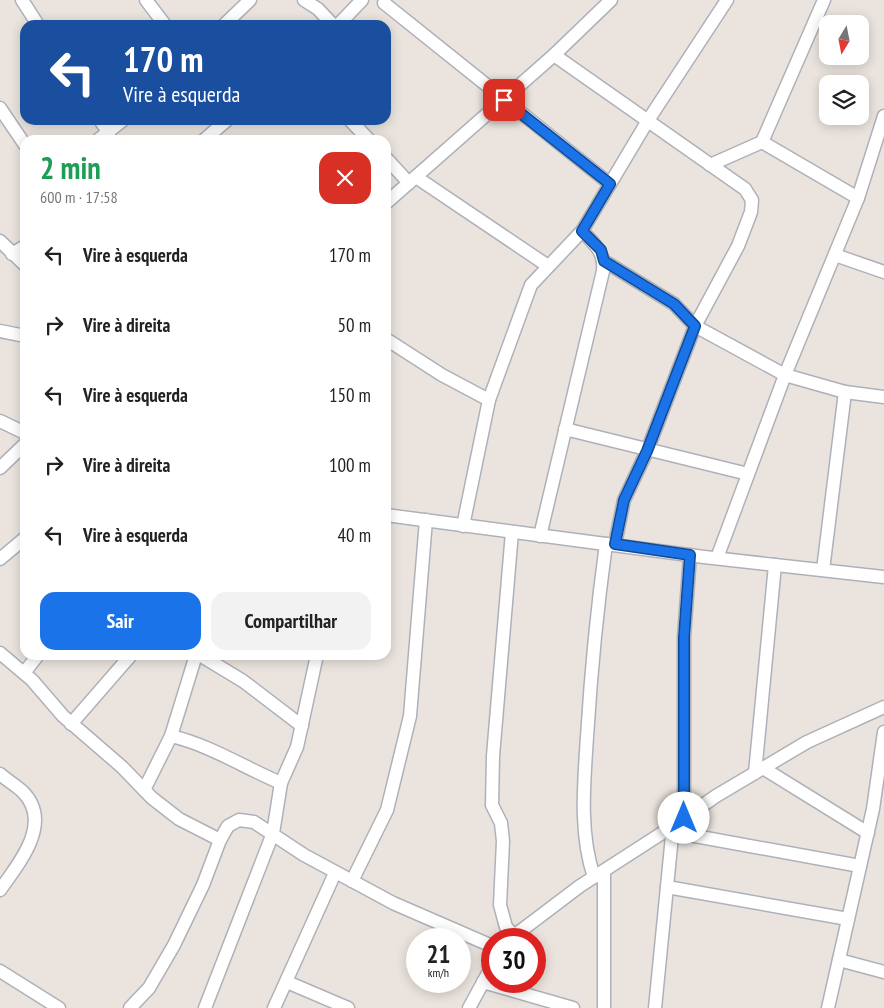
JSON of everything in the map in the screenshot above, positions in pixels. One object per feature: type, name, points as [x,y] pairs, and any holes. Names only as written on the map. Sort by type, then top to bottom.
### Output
[{"type":"street","points":[[22,0],[35,20]]},
{"type":"street","points":[[146,0],[161,20]]},
{"type":"street","points":[[229,20],[250,0]]},
{"type":"street","points":[[304,0],[318,9],[328,20]]},
{"type":"street","points":[[343,20],[362,0]]},
{"type":"street","points":[[391,199],[554,55],[611,0]]},
{"type":"street","points":[[463,526],[489,400],[531,285],[582,231],[647,122],[727,0]]},
{"type":"street","points":[[710,165],[762,142],[824,0]]},
{"type":"street","points":[[384,1],[610,184]]},
{"type":"street","points":[[554,55],[745,189],[752,200],[751,212],[738,246],[695,326],[647,451],[624,500],[611,544],[594,624],[584,781],[590,866],[599,874],[604,1008]]},
{"type":"street","points":[[0,108],[20,137]]},
{"type":"street","points":[[717,558],[785,375],[858,198],[884,116]]},
{"type":"street","points":[[105,135],[117,125]]},
{"type":"street","points":[[211,135],[222,125]]},
{"type":"street","points":[[355,125],[364,135]]},
{"type":"street","points":[[762,142],[858,198]]},
{"type":"street","points":[[391,162],[413,180],[548,266]]},
{"type":"street","points":[[540,536],[604,261],[601,250],[582,231]]},
{"type":"street","points":[[0,241],[20,261]]},
{"type":"street","points":[[12,254],[20,249]]},
{"type":"street","points":[[834,255],[884,272]]},
{"type":"street","points":[[604,261],[674,304],[695,326],[785,375],[844,392],[884,397]]},
{"type":"street","points":[[0,331],[20,335]]},
{"type":"street","points":[[391,343],[442,375],[489,400]]},
{"type":"street","points":[[823,570],[844,392]]},
{"type":"street","points":[[0,421],[20,431]]},
{"type":"street","points":[[565,429],[647,451],[748,474]]},
{"type":"street","points":[[0,468],[20,449]]},
{"type":"street","points":[[391,516],[690,555],[884,577]]},
{"type":"street","points":[[352,881],[387,810],[410,716],[426,520]]},
{"type":"street","points":[[506,928],[500,905],[503,841],[501,823],[492,805],[492,756],[512,532]]},
{"type":"street","points":[[0,559],[20,542]]},
{"type":"street","points":[[655,1008],[667,887],[677,825],[684,645],[690,555]]},
{"type":"street","points":[[759,770],[775,565]]},
{"type":"street","points":[[0,653],[24,673],[71,724],[122,767],[144,790],[179,819],[220,840]]},
{"type":"street","points":[[24,673],[34,660]]},
{"type":"street","points":[[71,724],[127,660]]},
{"type":"street","points":[[144,790],[171,736],[196,660]]},
{"type":"street","points":[[207,660],[243,681],[302,726]]},
{"type":"street","points":[[205,1008],[273,833],[281,782],[297,747],[315,660]]},
{"type":"street","points":[[524,928],[599,874],[759,770],[807,742],[884,707]]},
{"type":"street","points":[[828,1008],[868,833],[884,732]]},
{"type":"street","points":[[171,736],[219,754],[257,774],[281,782]]},
{"type":"street","points":[[759,770],[868,833]]},
{"type":"street","points":[[0,774],[26,796],[33,809],[36,823],[34,836],[28,848],[0,890]]},
{"type":"street","points":[[130,1008],[149,988],[174,945],[203,885],[220,840],[228,826],[239,820],[254,822],[304,855],[393,903],[481,941]]},
{"type":"street","points":[[677,825],[860,866]]},
{"type":"street","points":[[274,1008],[335,873]]},
{"type":"street","points":[[667,887],[848,919]]},
{"type":"street","points":[[839,960],[884,972]]},
{"type":"street","points":[[0,971],[59,1008]]},
{"type":"street","points":[[287,982],[348,1008]]},
{"type":"street","points":[[469,1008],[481,986]]},
{"type":"street","points":[[521,993],[573,1008]]},
{"type":"route","points":[[504,100],[610,184],[582,231],[601,250],[604,261],[674,304],[695,326],[647,451],[624,500],[615,544],[690,555],[684,637],[684,818]]}]
